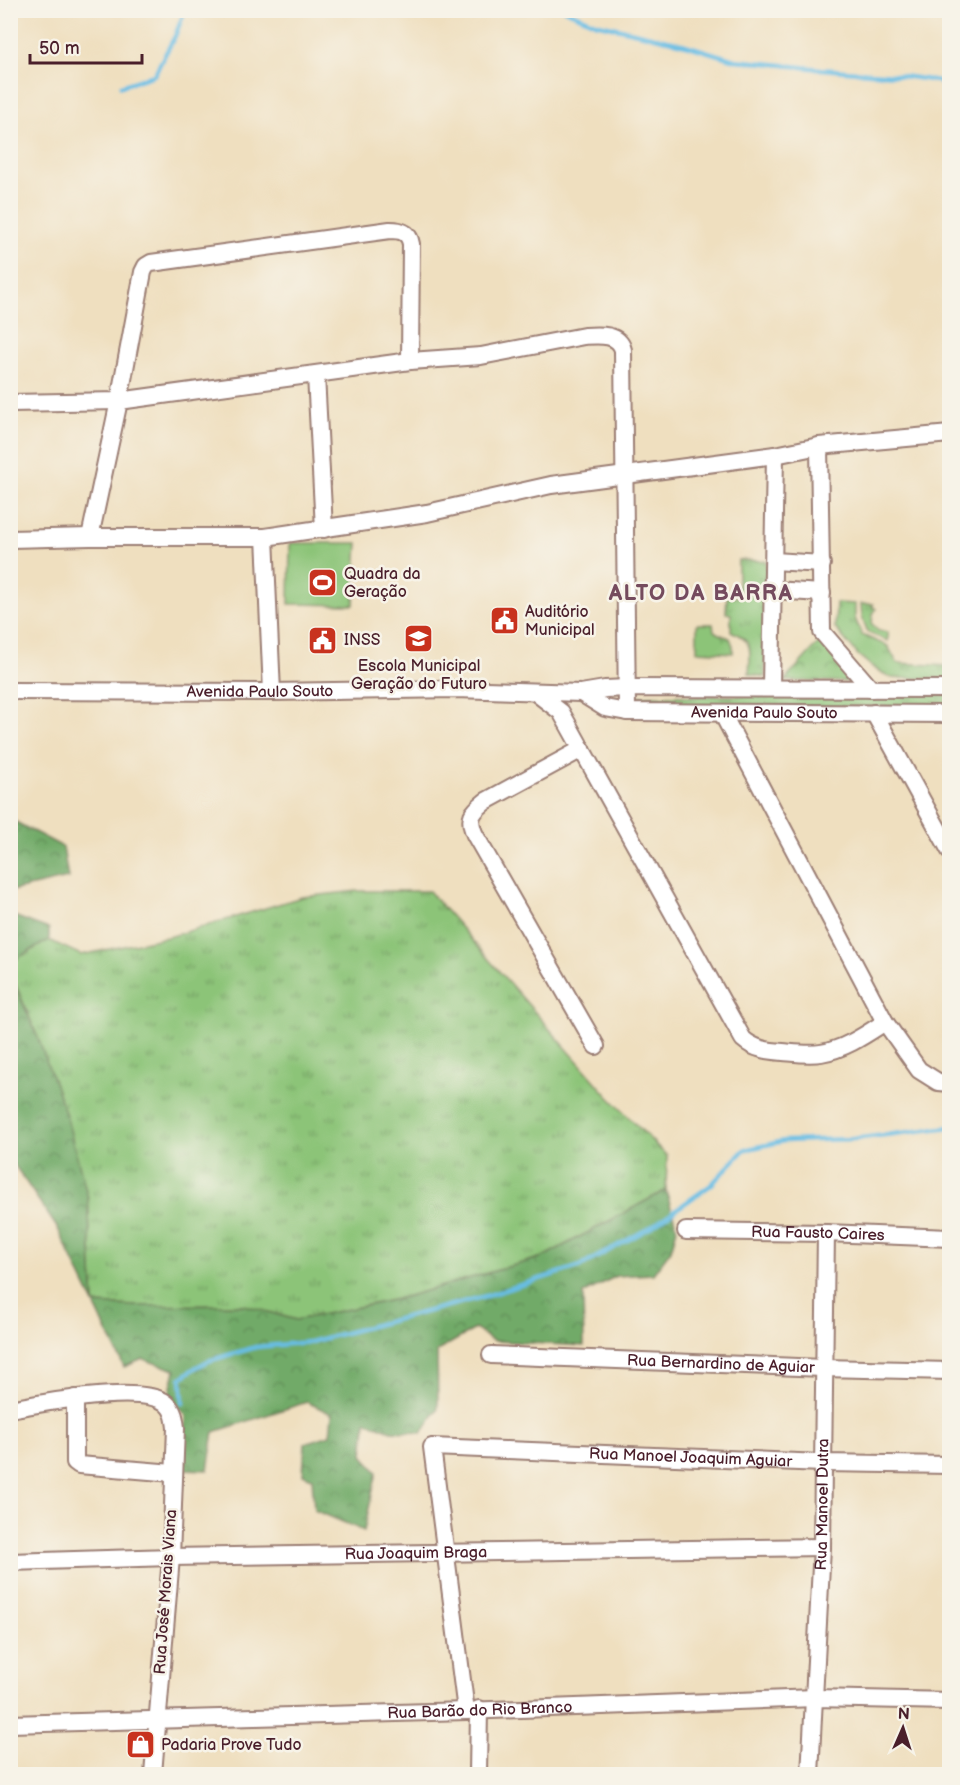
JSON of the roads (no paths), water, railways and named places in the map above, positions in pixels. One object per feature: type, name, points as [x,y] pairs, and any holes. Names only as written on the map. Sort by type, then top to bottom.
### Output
[{"type":"street","points":[[90,537],[146,266],[158,261],[390,230],[404,232],[410,238],[411,244],[410,362]]},
{"type":"street","points":[[10,403],[119,401],[410,362],[481,356],[591,336],[606,336],[615,339],[620,342],[623,350],[627,712]]},
{"type":"street","points":[[316,375],[324,529]]},
{"type":"street","points":[[10,539],[265,537],[427,513],[550,485],[775,455],[819,446],[950,434]]},
{"type":"street","points":[[819,446],[822,632],[871,689]]},
{"type":"street","points":[[771,688],[775,455]]},
{"type":"street","points":[[265,537],[272,692]]},
{"type":"street","points":[[774,561],[822,564]]},
{"type":"street","points":[[773,590],[822,593]]},
{"type":"street","name":"Avenida Paulo Souto","points":[[10,691],[272,692],[456,689],[581,693],[628,688],[950,689]]},
{"type":"street","points":[[534,692],[561,712],[743,1039],[762,1049],[819,1054],[857,1040],[885,1022]]},
{"type":"street","name":"Avenida Paulo Souto","points":[[581,693],[605,708],[627,712],[950,714]]},
{"type":"street","points":[[722,713],[885,1022],[919,1070],[938,1082],[950,1083]]},
{"type":"street","points":[[874,713],[950,851]]},
{"type":"street","points":[[582,749],[486,801],[476,809],[471,821],[475,835],[596,1046]]},
{"type":"street","name":"Rua Fausto Caires","points":[[686,1231],[950,1238]]},
{"type":"street","name":"Rua Manoel Dutra","points":[[810,1774],[822,1547],[826,1233]]},
{"type":"street","name":"Rua Bernardino de Aguiar","points":[[491,1355],[950,1371]]},
{"type":"street","name":"Rua José Morais Viana","points":[[75,1398],[140,1394],[153,1396],[172,1410],[176,1428],[171,1557],[153,1774]]},
{"type":"street","points":[[12,1405],[75,1398],[75,1462],[79,1465],[173,1473]]},
{"type":"street","name":"Rua Manoel Joaquim Aguiar","points":[[445,1553],[432,1447],[823,1463],[950,1465]]},
{"type":"street","name":"Rua Joaquim Braga","points":[[10,1562],[171,1557],[822,1547]]},
{"type":"street","points":[[445,1553],[473,1710],[478,1774]]},
{"type":"street","name":"Rua Barão do Rio Branco","points":[[10,1724],[815,1698],[950,1701]]},
{"type":"waterway","points":[[121,86],[154,75],[175,36],[185,10]]},
{"type":"waterway","points":[[565,10],[595,23],[672,41],[735,60],[895,75],[938,81],[950,88]]},
{"type":"waterway","points":[[183,1403],[181,1378],[208,1361],[256,1347],[310,1342],[486,1296],[581,1266],[651,1227],[711,1185],[744,1150],[784,1141],[853,1139],[950,1127]]},
{"type":"place","name":"Quadra da Geração","points":[[323,583]]},
{"type":"place","name":"Auditório Municipal","points":[[504,621]]},
{"type":"place","name":"Escola Municipal Geração do Futuro","points":[[419,638]]},
{"type":"place","name":"INSS","points":[[323,640]]},
{"type":"place","name":"Padaria Prove Tudo","points":[[140,1745]]},
{"type":"district","name":"ALTO DA BARRA","points":[[701,593]]}]
